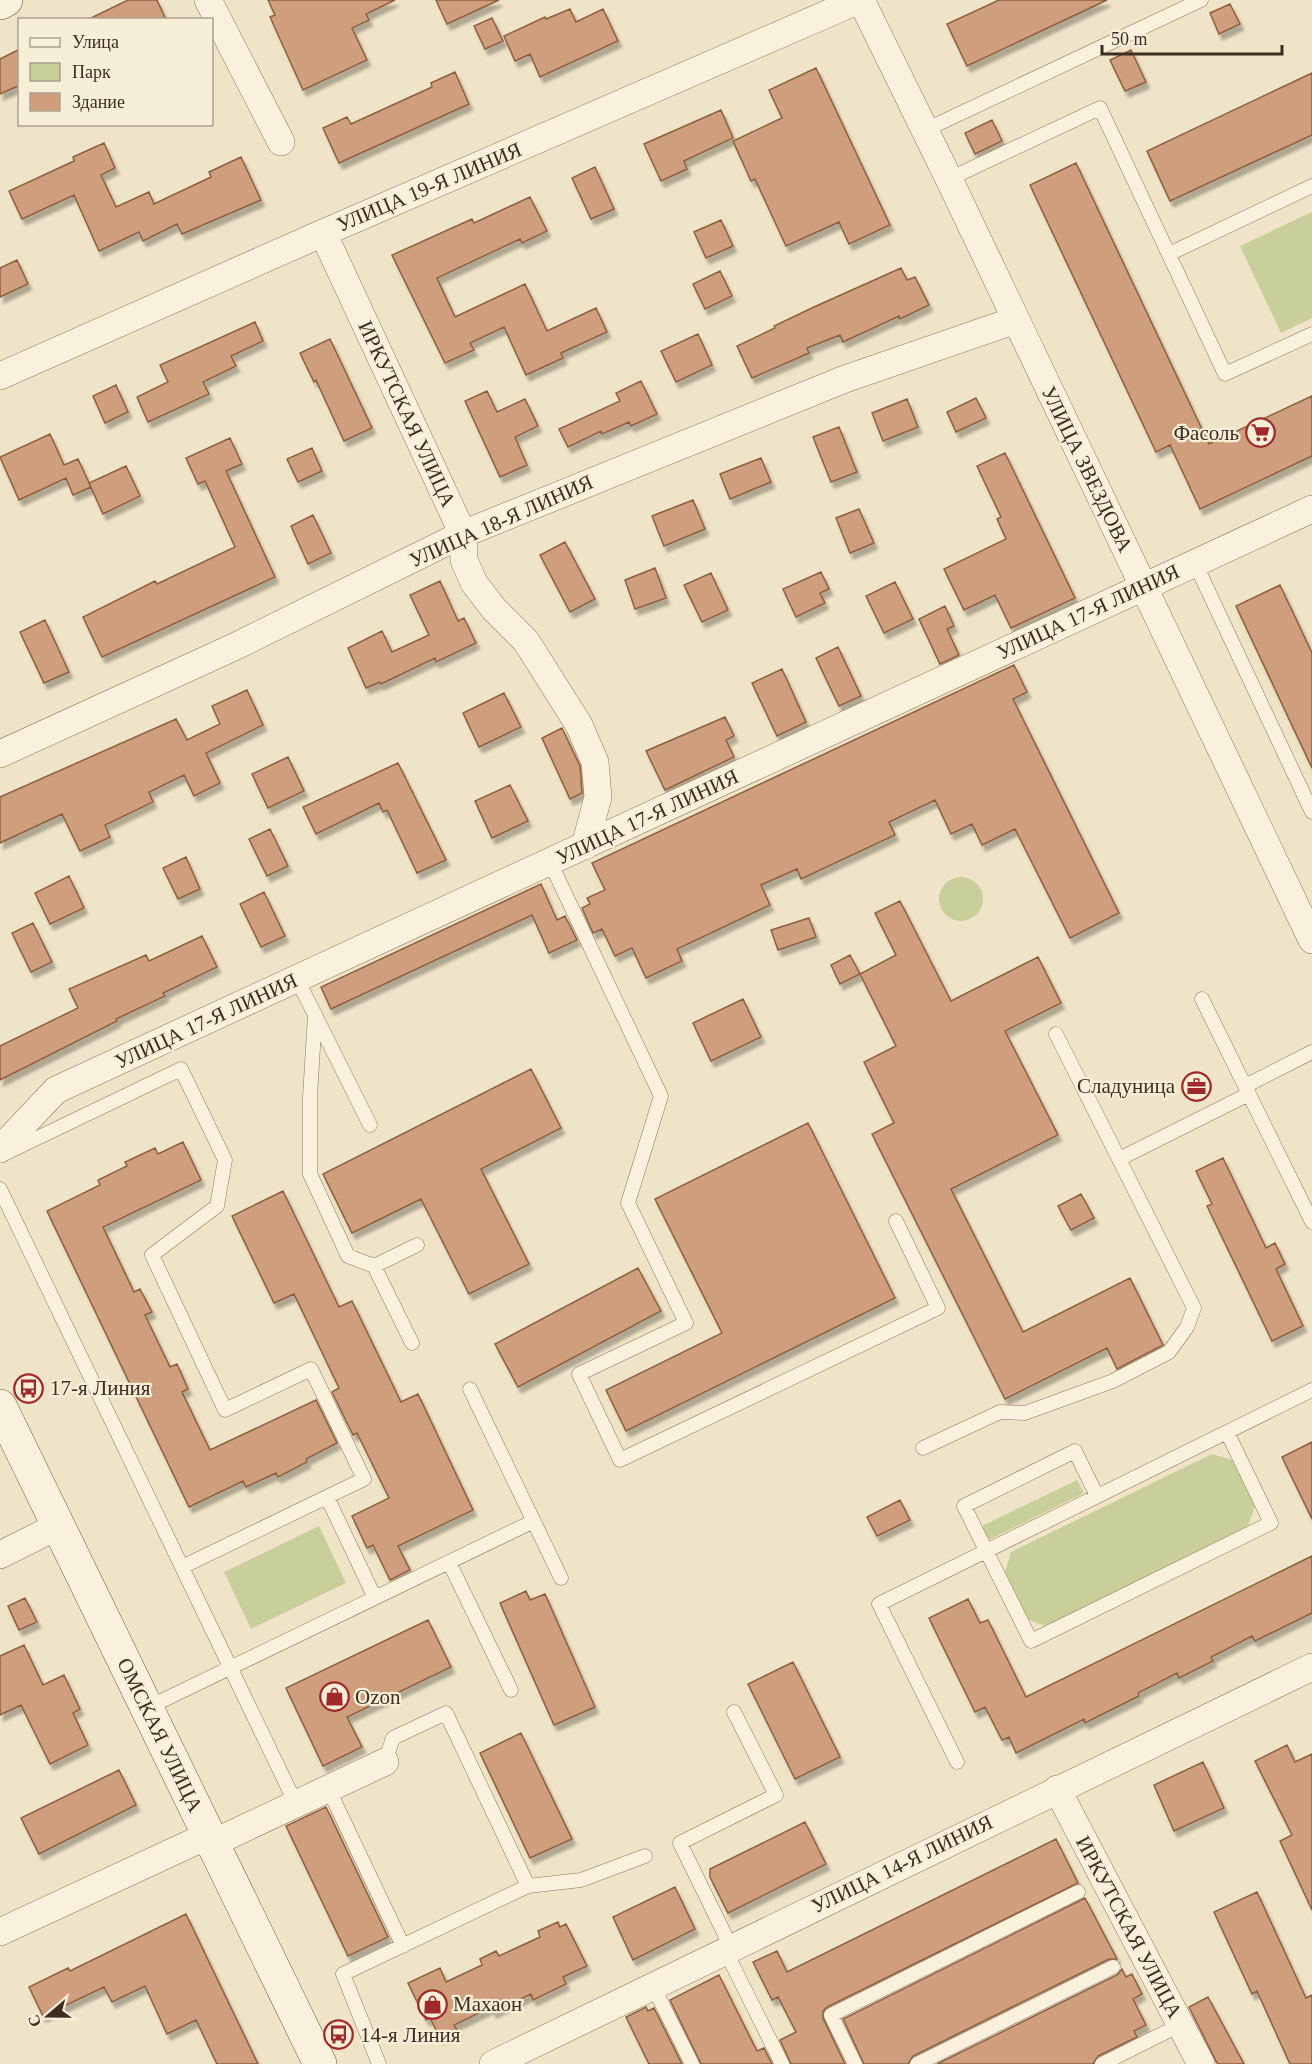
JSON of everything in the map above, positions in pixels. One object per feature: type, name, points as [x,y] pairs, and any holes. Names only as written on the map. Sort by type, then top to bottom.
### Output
[{"type":"main road","points":[[0,3],[6,0]]},
{"type":"main road","name":"ОМСКАЯ УЛИЦА","points":[[0,1406],[320,2064]]},
{"type":"street","points":[[208,0],[281,142]]},
{"type":"street","name":"УЛИЦА ЗВЕЗДОВА","points":[[860,0],[949,179],[1312,940]]},
{"type":"street","name":"УЛИЦА 19-Я ЛИНИЯ","points":[[0,376],[860,0]]},
{"type":"street","name":"ИРКУТСКАЯ УЛИЦА","points":[[323,233],[463,534],[465,560],[474,583],[494,609],[526,641],[579,725],[595,762],[598,797],[585,846]]},
{"type":"street","name":"УЛИЦА 18-Я ЛИНИЯ","points":[[0,754],[234,647],[463,534],[845,379],[1016,320]]},
{"type":"street","name":"УЛИЦА 17-Я ЛИНИЯ","points":[[0,1149],[56,1090],[1312,509]]},
{"type":"street","points":[[0,1555],[58,1526]]},
{"type":"street","name":"УЛИЦА 14-Я ЛИНИЯ","points":[[493,2064],[1312,1667]]},
{"type":"street","points":[[0,1932],[296,1804],[386,1762]]},
{"type":"street","name":"ИРКУТСКАЯ УЛИЦА","points":[[1057,1789],[1200,2064]]},
{"type":"lane","points":[[925,130],[1201,0]]},
{"type":"lane","points":[[949,179],[1100,108],[1225,375],[1312,334]]},
{"type":"lane","points":[[1169,254],[1312,186]]},
{"type":"lane","points":[[1195,563],[1312,812]]},
{"type":"lane","points":[[550,862],[661,1096],[628,1203],[686,1323],[579,1374],[620,1460],[938,1308],[896,1221]]},
{"type":"lane","points":[[297,979],[370,1125]]},
{"type":"lane","points":[[1202,999],[1312,1222]]},
{"type":"lane","points":[[315,1014],[310,1097],[310,1174],[348,1256],[374,1266],[412,1343]]},
{"type":"lane","points":[[923,1448],[1000,1412],[1025,1413],[1113,1381],[1169,1352],[1187,1327],[1194,1308],[1056,1034]]},
{"type":"lane","points":[[1119,1159],[1312,1052]]},
{"type":"lane","points":[[0,1156],[181,1069],[225,1160],[217,1206],[152,1256],[225,1410],[311,1369],[364,1479],[182,1567]]},
{"type":"lane","points":[[0,1189],[296,1804]]},
{"type":"lane","points":[[374,1266],[417,1245]]},
{"type":"lane","points":[[470,1389],[561,1578]]},
{"type":"lane","points":[[957,1762],[879,1604],[1312,1390]]},
{"type":"lane","points":[[1097,1496],[1075,1450],[964,1506],[1031,1641],[1271,1523],[1227,1432]]},
{"type":"lane","points":[[327,1497],[375,1598]]},
{"type":"lane","points":[[147,1708],[534,1521]]},
{"type":"lane","points":[[449,1562],[511,1690]]},
{"type":"lane","points":[[734,1712],[776,1796],[680,1843],[782,2064]]},
{"type":"lane","points":[[386,1762],[393,1738],[446,1713],[528,1886]]},
{"type":"lane","points":[[328,1788],[403,1946]]},
{"type":"lane","points":[[379,2064],[344,1974],[528,1886],[581,1880],[645,1856]]},
{"type":"lane","points":[[855,2064],[831,2015],[1078,1892]]},
{"type":"lane","points":[[916,2064],[1113,1967]]},
{"type":"lane","points":[[653,1986],[692,2064]]},
{"type":"lane","points":[[1102,2064],[1180,2025]]},
{"type":"green space","points":[[1312,212],[1312,318],[1281,333],[1240,246]]},
{"type":"green space","points":[[961,877],[976,884],[983,899],[976,914],[961,921],[946,914],[939,899],[946,884]]},
{"type":"green space","points":[[1212,1454],[1232,1460],[1255,1506],[1248,1526],[1046,1626],[1028,1620],[1005,1572],[1011,1552]]},
{"type":"green space","points":[[1077,1480],[1084,1493],[989,1540],[982,1526]]},
{"type":"green space","points":[[319,1526],[346,1583],[251,1629],[224,1572]]},
{"type":"building","points":[[128,0],[157,0],[165,18],[91,18]]},
{"type":"building","points":[[268,0],[395,0],[366,14],[369,20],[352,28],[367,60],[303,90],[270,17],[275,15]]},
{"type":"building","points":[[436,0],[499,0],[447,24]]},
{"type":"building","points":[[999,0],[1107,0],[967,66],[947,24]]},
{"type":"building","points":[[1230,4],[1240,24],[1219,34],[1210,13]]},
{"type":"building","points":[[570,9],[576,22],[603,9],[618,41],[540,77],[530,54],[515,61],[504,36],[545,17],[546,19]]},
{"type":"building","points":[[492,18],[503,41],[485,49],[474,26]]},
{"type":"building","points":[[18,50],[18,86],[0,94],[0,59]]},
{"type":"building","points":[[1131,50],[1146,82],[1125,91],[1110,60]]},
{"type":"building","points":[[816,68],[890,225],[849,244],[839,222],[786,246],[755,179],[751,181],[733,141],[782,118],[769,90]]},
{"type":"building","points":[[455,72],[469,104],[339,163],[323,128],[347,117],[351,124],[432,87],[431,83]]},
{"type":"building","points":[[1312,73],[1312,135],[1170,201],[1147,151]]},
{"type":"building","points":[[721,110],[733,138],[684,161],[687,169],[661,181],[644,144]]},
{"type":"building","points":[[992,120],[1002,141],[975,154],[965,133]]},
{"type":"building","points":[[104,143],[115,168],[101,175],[116,207],[149,192],[154,204],[211,177],[209,172],[241,157],[261,200],[182,234],[177,224],[143,241],[139,232],[99,251],[74,195],[22,219],[9,191],[74,161],[73,157]]},
{"type":"building","points":[[1076,163],[1209,444],[1312,396],[1312,456],[1200,509],[1170,445],[1156,452],[1030,185]]},
{"type":"building","points":[[595,167],[614,209],[591,219],[572,178]]},
{"type":"building","points":[[530,197],[547,231],[522,243],[520,239],[437,278],[455,317],[525,284],[547,331],[596,308],[607,332],[561,353],[563,358],[526,375],[504,327],[470,343],[474,350],[445,363],[392,255],[472,219],[474,223]]},
{"type":"building","points":[[721,220],[733,246],[706,258],[694,232]]},
{"type":"building","points":[[17,260],[28,284],[0,297],[0,268]]},
{"type":"building","points":[[901,268],[907,280],[915,277],[929,305],[843,342],[840,335],[807,348],[809,353],[752,378],[737,346],[775,328],[774,326]]},
{"type":"building","points":[[720,271],[732,296],[705,309],[693,284]]},
{"type":"building","points":[[255,322],[263,341],[231,356],[236,366],[203,382],[209,394],[148,422],[137,397],[168,382],[160,365]]},
{"type":"building","points":[[698,334],[712,365],[676,382],[661,351]]},
{"type":"building","points":[[330,339],[372,428],[344,441],[316,380],[314,382],[300,353]]},
{"type":"building","points":[[641,381],[657,414],[631,426],[629,422],[602,434],[601,431],[568,447],[559,429],[620,401],[616,393]]},
{"type":"building","points":[[116,385],[128,412],[105,423],[93,396]]},
{"type":"building","points":[[487,391],[497,412],[525,399],[538,426],[515,437],[527,465],[500,477],[465,401]]},
{"type":"building","points":[[976,398],[986,418],[956,432],[947,412]]},
{"type":"building","points":[[907,399],[918,427],[883,441],[872,413]]},
{"type":"building","points":[[839,427],[857,472],[831,482],[813,437]]},
{"type":"building","points":[[50,434],[64,465],[78,459],[91,487],[73,495],[66,478],[19,500],[0,457]]},
{"type":"building","points":[[230,438],[242,464],[226,471],[275,577],[102,657],[83,617],[155,581],[157,584],[235,547],[205,481],[198,484],[186,458]]},
{"type":"building","points":[[312,448],[322,471],[298,482],[287,459]]},
{"type":"building","points":[[1005,453],[1075,598],[1011,628],[995,595],[964,610],[944,569],[1006,539],[997,519],[1001,517],[977,466]]},
{"type":"building","points":[[761,458],[771,482],[730,499],[720,474]]},
{"type":"building","points":[[126,466],[140,496],[103,514],[89,483]]},
{"type":"building","points":[[693,500],[705,529],[664,546],[652,516]]},
{"type":"building","points":[[859,509],[874,543],[850,553],[836,518]]},
{"type":"building","points":[[313,515],[331,553],[308,564],[291,526]]},
{"type":"building","points":[[565,542],[595,599],[570,612],[540,555]]},
{"type":"building","points":[[655,568],[666,598],[635,609],[625,580]]},
{"type":"building","points":[[821,572],[829,589],[820,593],[825,603],[796,617],[783,589]]},
{"type":"building","points":[[711,573],[728,610],[702,622],[684,585]]},
{"type":"building","points":[[440,581],[458,621],[464,618],[476,643],[436,662],[435,658],[381,684],[380,682],[366,688],[348,648],[382,631],[392,652],[429,635],[410,595]]},
{"type":"building","points":[[895,582],[913,619],[884,633],[866,596]]},
{"type":"building","points":[[1280,585],[1312,653],[1312,768],[1236,606]]},
{"type":"building","points":[[945,606],[954,626],[947,629],[959,655],[940,664],[919,619]]},
{"type":"building","points":[[45,620],[69,672],[44,683],[20,632]]},
{"type":"building","points":[[838,647],[861,696],[839,706],[816,658]]},
{"type":"building","points":[[1014,665],[1027,692],[1013,699],[1119,913],[1070,938],[1015,829],[982,845],[972,824],[951,834],[935,800],[889,822],[895,835],[801,879],[797,869],[761,885],[770,905],[677,949],[682,961],[646,978],[632,948],[615,956],[602,929],[593,933],[582,908],[590,904],[587,898],[605,890],[592,863]]},
{"type":"building","points":[[782,669],[806,722],[777,736],[752,683]]},
{"type":"building","points":[[247,690],[263,725],[206,753],[220,783],[194,796],[184,775],[149,792],[153,802],[105,825],[110,837],[80,851],[62,814],[0,843],[0,797],[176,719],[187,740],[220,724],[212,706]]},
{"type":"building","points":[[504,693],[521,727],[479,747],[463,713]]},
{"type":"building","points":[[725,717],[734,736],[726,740],[734,757],[665,790],[646,751]]},
{"type":"building","points":[[562,728],[580,766],[582,793],[570,799],[542,738]]},
{"type":"building","points":[[288,757],[304,791],[268,808],[252,774]]},
{"type":"building","points":[[398,763],[446,860],[417,873],[387,810],[383,812],[379,803],[316,834],[303,807]]},
{"type":"building","points":[[510,785],[528,821],[492,838],[475,801]]},
{"type":"building","points":[[270,829],[288,866],[267,876],[249,839]]},
{"type":"building","points":[[186,857],[200,889],[178,899],[163,868]]},
{"type":"building","points":[[69,876],[84,908],[50,924],[35,893]]},
{"type":"building","points":[[541,884],[557,920],[565,916],[577,940],[549,953],[532,915],[331,1009],[321,987]]},
{"type":"building","points":[[264,892],[285,936],[261,947],[240,904]]},
{"type":"building","points":[[900,901],[951,1001],[1038,957],[1061,1003],[1005,1031],[1058,1135],[951,1189],[1023,1332],[1130,1278],[1163,1345],[1117,1369],[1107,1348],[1005,1399],[872,1134],[894,1123],[864,1062],[896,1046],[860,974],[896,955],[875,913]]},
{"type":"building","points":[[809,918],[816,937],[778,950],[771,930]]},
{"type":"building","points":[[33,923],[52,962],[31,972],[12,933]]},
{"type":"building","points":[[202,936],[217,967],[163,993],[165,996],[0,1080],[0,1046],[78,1008],[69,989],[146,955],[149,961]]},
{"type":"building","points":[[850,955],[860,974],[840,984],[831,965]]},
{"type":"building","points":[[743,999],[761,1037],[711,1061],[693,1023]]},
{"type":"building","points":[[531,1069],[561,1128],[481,1169],[529,1264],[469,1294],[421,1199],[352,1233],[323,1174]]},
{"type":"building","points":[[808,1123],[895,1298],[626,1431],[606,1390],[722,1333],[655,1199]]},
{"type":"building","points":[[183,1142],[201,1180],[103,1227],[134,1292],[140,1289],[152,1312],[145,1315],[170,1367],[177,1364],[188,1389],[182,1392],[210,1450],[316,1400],[337,1443],[278,1477],[276,1473],[246,1487],[243,1481],[189,1507],[47,1211],[100,1185],[98,1180],[127,1166],[125,1162],[155,1148],[158,1154]]},
{"type":"building","points":[[1223,1158],[1266,1248],[1275,1243],[1285,1264],[1276,1269],[1303,1326],[1272,1341],[1207,1206],[1212,1204],[1196,1171]]},
{"type":"building","points":[[283,1191],[339,1307],[352,1301],[401,1402],[418,1394],[473,1510],[398,1546],[410,1570],[390,1580],[373,1545],[367,1548],[352,1516],[389,1498],[357,1433],[353,1435],[332,1392],[339,1388],[294,1294],[274,1303],[232,1216]]},
{"type":"building","points":[[1081,1194],[1094,1218],[1071,1230],[1058,1206]]},
{"type":"building","points":[[638,1268],[661,1311],[518,1387],[495,1344]]},
{"type":"building","points":[[1312,1442],[1312,1519],[1282,1457]]},
{"type":"building","points":[[900,1500],[910,1520],[877,1536],[867,1517]]},
{"type":"building","points":[[1312,1556],[1312,1613],[1255,1641],[1252,1636],[1211,1657],[1213,1661],[1179,1678],[1177,1673],[1138,1693],[1139,1696],[1085,1723],[1084,1719],[1016,1753],[1009,1737],[1002,1740],[985,1707],[975,1712],[929,1618],[968,1599],[980,1623],[988,1620],[1026,1697]]},
{"type":"building","points":[[526,1591],[530,1600],[545,1594],[595,1707],[554,1725],[500,1603]]},
{"type":"building","points":[[25,1598],[37,1622],[19,1630],[8,1606]]},
{"type":"building","points":[[428,1620],[451,1667],[347,1717],[362,1747],[323,1766],[286,1688]]},
{"type":"building","points":[[24,1645],[43,1685],[64,1675],[80,1709],[73,1713],[88,1745],[50,1764],[21,1705],[0,1715],[0,1656]]},
{"type":"building","points":[[793,1662],[840,1757],[795,1779],[748,1684]]},
{"type":"building","points":[[521,1733],[572,1839],[530,1858],[480,1753]]},
{"type":"building","points":[[1287,1745],[1295,1762],[1312,1754],[1312,1910],[1280,1841],[1292,1835],[1255,1761]]},
{"type":"building","points":[[1203,1762],[1224,1808],[1174,1831],[1154,1785]]},
{"type":"building","points":[[119,1770],[136,1805],[39,1854],[21,1818]]},
{"type":"building","points":[[326,1807],[388,1937],[348,1956],[286,1826]]},
{"type":"building","points":[[805,1822],[826,1864],[728,1913],[710,1877],[710,1869]]},
{"type":"building","points":[[1056,1839],[1078,1883],[827,2007],[823,2011],[823,2018],[845,2064],[791,2064],[780,2040],[796,2032],[778,1997],[772,2000],[753,1962],[777,1951],[787,1972]]},
{"type":"building","points":[[675,1887],[695,1929],[633,1960],[613,1917]]},
{"type":"building","points":[[1257,1892],[1306,1998],[1312,1995],[1312,2064],[1290,2064],[1257,1991],[1252,1994],[1214,1912]]},
{"type":"building","points":[[1085,1898],[1117,1959],[1109,1959],[913,2056],[908,2064],[864,2064],[843,2019]]},
{"type":"building","points":[[186,1914],[258,2064],[217,2064],[196,2020],[167,2034],[145,1986],[112,2002],[104,1987],[43,2016],[29,1987],[68,1968],[70,1971]]},
{"type":"building","points":[[558,1922],[560,1927],[566,1924],[587,1966],[563,1977],[566,1984],[533,2000],[531,1994],[493,2012],[491,2007],[454,2025],[457,2030],[440,2038],[430,2018],[426,2020],[408,1983],[440,1968],[446,1982],[482,1965],[480,1959],[496,1951],[499,1956],[540,1937],[538,1931]]},
{"type":"building","points":[[1122,1969],[1126,1977],[1132,1974],[1142,1994],[1133,1999],[1146,2025],[1134,2031],[1137,2037],[1098,2056],[1093,2064],[937,2064],[1117,1975]]},
{"type":"building","points":[[719,1975],[757,2051],[764,2048],[772,2064],[701,2064],[670,2000]]},
{"type":"building","points":[[1208,1997],[1244,2064],[1218,2064],[1216,2061],[1189,2007]]},
{"type":"building","points":[[646,2007],[648,2011],[654,2008],[682,2064],[649,2064],[626,2017]]},
{"type":"place","name":"Фасоль","points":[[1260,433]]},
{"type":"place","name":"Сладуница","points":[[1196,1086]]},
{"type":"place","name":"17-я Линия","points":[[29,1388]]},
{"type":"place","name":"Ozon","points":[[334,1697]]},
{"type":"place","name":"Махаон","points":[[432,2004]]},
{"type":"place","name":"14-я Линия","points":[[339,2035]]}]
